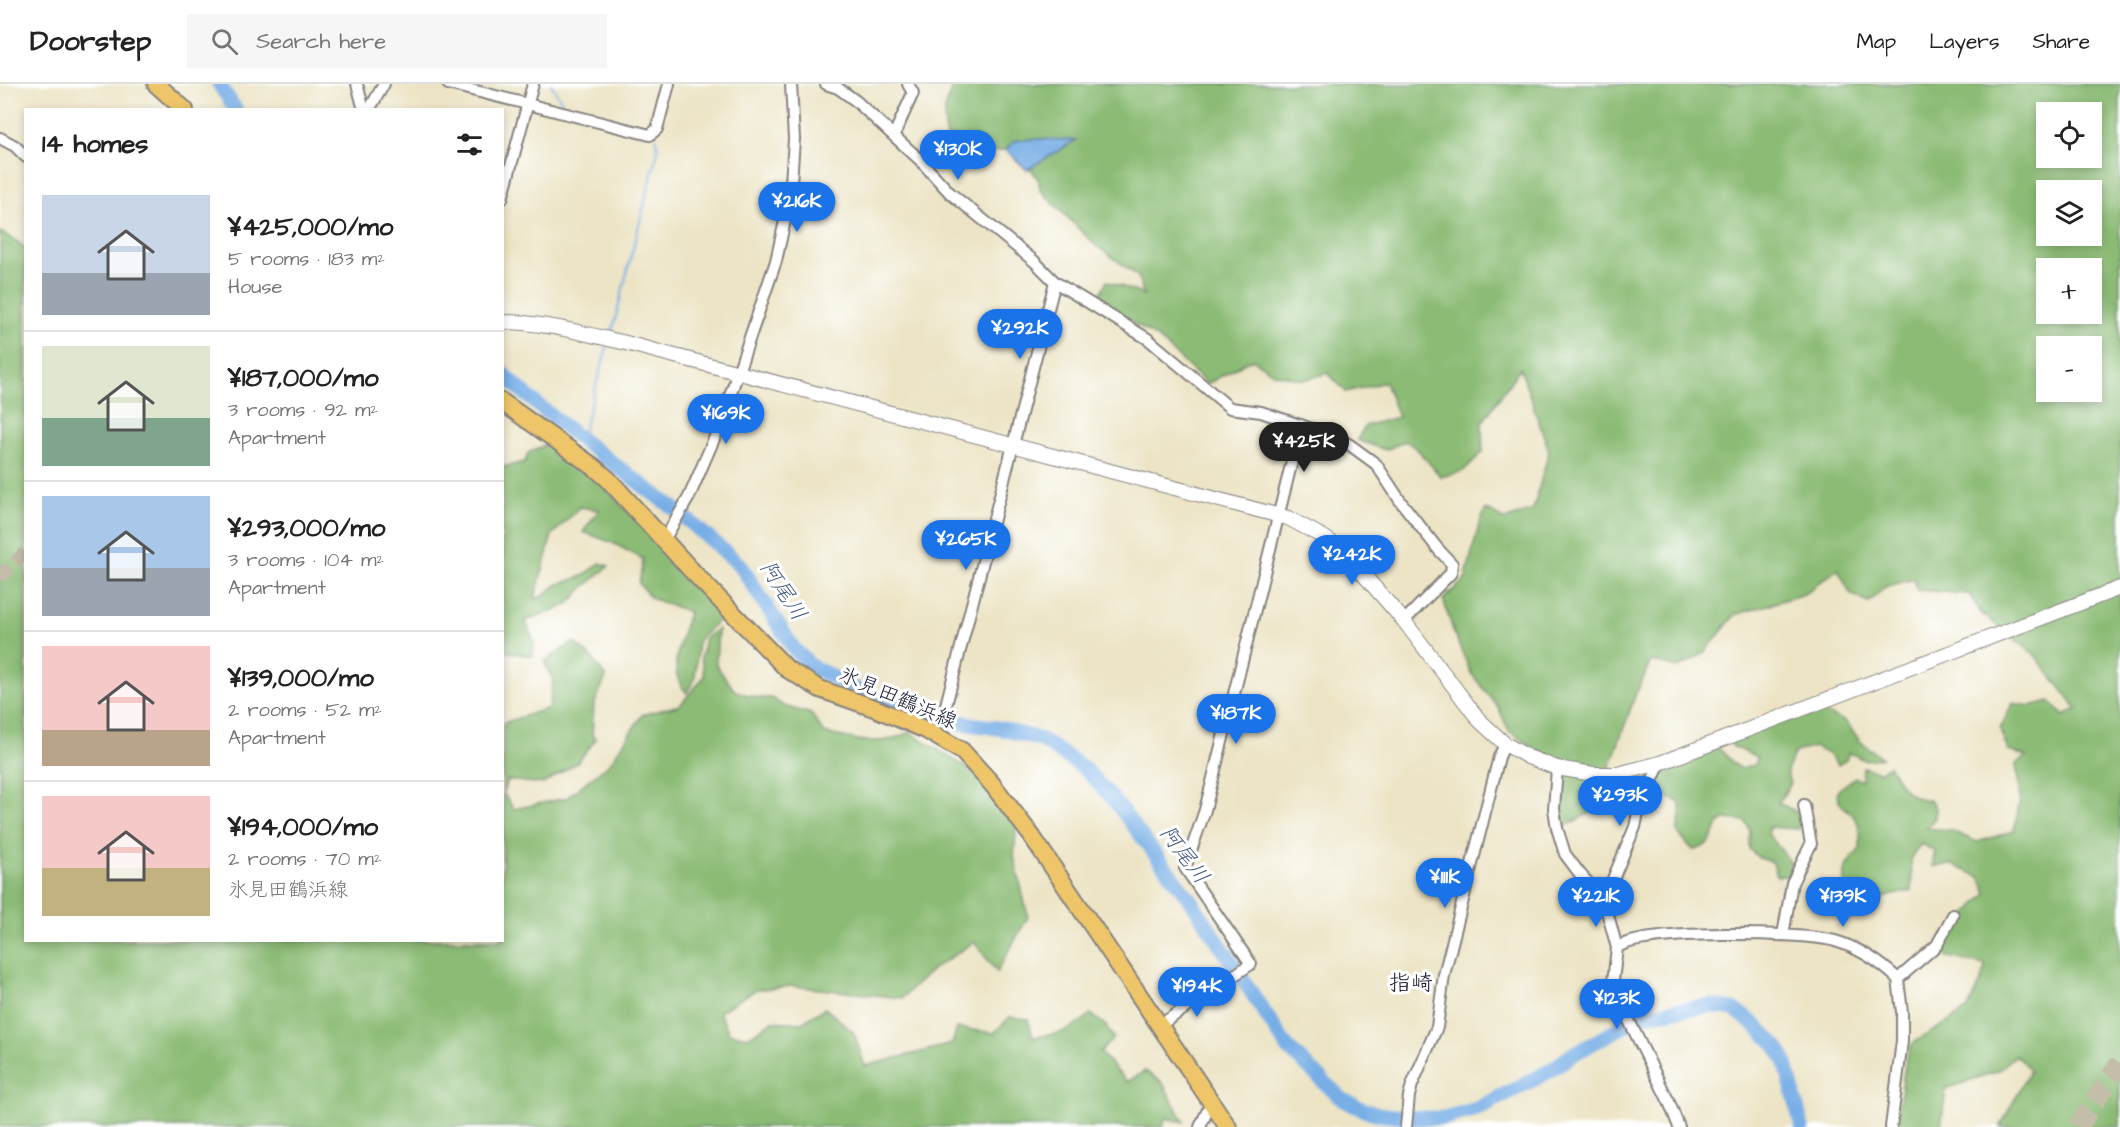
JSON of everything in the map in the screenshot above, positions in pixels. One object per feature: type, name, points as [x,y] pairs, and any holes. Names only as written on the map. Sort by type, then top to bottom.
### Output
[{"type":"main road","points":[[156,84],[181,108]]},
{"type":"main road","name":"氷見田鶴浜線","points":[[504,403],[594,466],[629,501],[668,534],[787,669],[820,689],[877,709],[926,730],[962,751],[992,784],[1031,835],[1228,1127]]},
{"type":"street","points":[[357,84],[363,108]]},
{"type":"street","points":[[370,108],[384,84]]},
{"type":"street","points":[[448,84],[650,135],[657,129],[669,84]]},
{"type":"street","points":[[504,191],[533,84]]},
{"type":"street","points":[[668,534],[685,504],[720,425],[776,261],[790,198],[794,139],[791,84]]},
{"type":"street","points":[[826,84],[848,95],[894,135],[950,193],[1034,261],[1055,282],[1148,339],[1230,408],[1261,412],[1302,425],[1341,440],[1376,464],[1401,502],[1437,549],[1452,564],[1451,573],[1404,621]]},
{"type":"street","points":[[848,95],[853,84]]},
{"type":"street","points":[[894,135],[913,93],[908,84]]},
{"type":"street","points":[[0,138],[15,146],[24,155]]},
{"type":"street","points":[[946,705],[1055,282]]},
{"type":"street","points":[[504,322],[552,326],[1278,514],[1304,525],[1342,550],[1404,621],[1479,720],[1505,744],[1528,757],[1557,768],[1593,774],[1618,774],[1660,763],[2120,588]]},
{"type":"street","points":[[1160,1024],[1251,964],[1185,867],[1204,810],[1302,425]]},
{"type":"street","points":[[1407,1120],[1410,1090],[1437,1028],[1444,975],[1456,923],[1499,757],[1505,744]]},
{"type":"street","points":[[1604,900],[1660,763]]},
{"type":"street","points":[[1557,768],[1554,809],[1565,854],[1604,900],[1617,948],[1613,981],[1620,1003],[1679,1127]]},
{"type":"street","points":[[1783,935],[1792,883],[1811,844],[1804,805]]},
{"type":"street","points":[[1898,979],[1937,945],[1953,915]]},
{"type":"street","points":[[1617,948],[1622,943],[1659,936],[1805,935],[1836,941],[1874,958],[1898,979],[1902,1012],[1902,1041],[1891,1127]]},
{"type":"street","points":[[1200,1127],[1212,1101]]},
{"type":"green space","points":[[953,84],[2120,84],[2120,1127],[2000,1127],[2030,1070],[2016,1055],[1999,1070],[1946,1089],[1941,1127],[1896,1127],[1906,1058],[1912,1044],[1967,1010],[1983,977],[1985,965],[1943,956],[1943,942],[1951,930],[1987,893],[1980,877],[1953,865],[1932,866],[1935,851],[1921,844],[1911,858],[1912,891],[1881,898],[1864,891],[1845,888],[1845,871],[1860,849],[1860,832],[1854,817],[1838,801],[1837,791],[1855,777],[1862,780],[1863,767],[1879,772],[1889,765],[1901,785],[1909,793],[1931,801],[1936,808],[1935,818],[1926,828],[1950,830],[1977,842],[2014,831],[2020,799],[2016,764],[2026,756],[2008,751],[2000,729],[2013,703],[2030,706],[2050,701],[2064,716],[2077,709],[2034,654],[1981,613],[1969,594],[1917,590],[1913,579],[1885,587],[1868,603],[1850,593],[1838,569],[1804,594],[1735,615],[1703,654],[1678,668],[1651,661],[1635,696],[1609,770],[1579,767],[1540,752],[1509,731],[1498,707],[1471,673],[1443,599],[1465,580],[1479,525],[1486,509],[1505,520],[1533,510],[1549,451],[1520,368],[1482,423],[1483,452],[1463,471],[1441,477],[1418,450],[1406,441],[1386,450],[1357,440],[1365,426],[1398,417],[1385,382],[1346,392],[1328,373],[1303,380],[1273,373],[1252,359],[1207,384],[1159,339],[1097,300],[1107,281],[1144,295],[1138,276],[1094,244],[1040,190],[1039,181],[1030,167],[1075,141],[1032,139],[1014,141],[1006,150],[985,152],[953,150],[946,133],[945,110]]},
{"type":"green space","points":[[0,232],[24,247],[24,942],[504,942],[504,794],[514,809],[566,798],[611,762],[642,715],[680,705],[704,677],[701,657],[705,638],[718,629],[716,665],[735,691],[759,698],[772,698],[784,706],[811,714],[824,733],[857,740],[878,741],[899,737],[910,732],[969,769],[1017,823],[1014,856],[1028,917],[997,972],[974,942],[934,968],[902,998],[792,986],[755,990],[719,1012],[729,1033],[748,1037],[773,1021],[802,1023],[825,1008],[854,1033],[865,1066],[952,1044],[957,1028],[994,1033],[1010,1017],[1028,1019],[1033,1037],[1064,1031],[1077,1025],[1091,1014],[1105,1025],[1114,1038],[1100,1052],[1127,1082],[1145,1071],[1162,1082],[1184,1122],[1165,1118],[1163,1127],[0,1127]]},
{"type":"green space","points":[[551,442],[591,473],[725,614],[698,640],[695,677],[687,693],[680,685],[676,665],[679,643],[689,612],[651,598],[639,584],[643,559],[613,543],[583,532],[599,510],[580,507],[552,535],[535,598],[542,597],[556,585],[583,576],[600,563],[609,566],[567,605],[525,621],[534,641],[533,656],[504,651],[504,467],[525,462],[528,453]]},
{"type":"green space","points":[[574,642],[593,659],[606,677],[594,705],[592,735],[596,739],[577,763],[543,784],[508,780],[504,790],[504,723],[549,708],[553,680],[544,662]]},
{"type":"green space","points":[[1807,709],[1845,721],[1861,742],[1882,758],[1864,760],[1849,752],[1846,760],[1838,765],[1828,754],[1815,747],[1795,752],[1787,771],[1790,785],[1778,803],[1802,817],[1799,829],[1769,827],[1768,834],[1789,860],[1792,868],[1788,876],[1777,876],[1773,863],[1758,857],[1749,849],[1750,830],[1745,821],[1726,819],[1718,824],[1706,845],[1693,850],[1677,832],[1681,812],[1679,802],[1663,795],[1657,782],[1661,769],[1717,747],[1742,769],[1756,764],[1757,757],[1732,746],[1733,739]]},
{"type":"green space","points":[[1652,771],[1650,777],[1611,802],[1561,828],[1558,794],[1563,774]]},
{"type":"water","points":[[1076,140],[1027,170],[1006,150],[1014,141]]},
{"type":"waterway","name":"阿尾川","points":[[219,84],[235,108]]},
{"type":"waterway","points":[[551,84],[565,107],[653,128]]},
{"type":"waterway","points":[[612,332],[658,150],[656,138]]},
{"type":"waterway","points":[[581,439],[607,347]]},
{"type":"waterway","name":"阿尾川","points":[[504,375],[583,441],[676,510],[740,565],[794,649],[811,666],[875,699],[938,719],[1003,729],[1042,740],[1085,769],[1113,799],[1194,905],[1287,1047],[1343,1100],[1366,1111],[1384,1115],[1444,1118],[1477,1109],[1546,1073],[1575,1053],[1646,1014],[1711,1006],[1734,1009],[1773,1042],[1785,1060],[1802,1127]]},
{"type":"tunnel","points":[[0,577],[24,554]]},
{"type":"tunnel","points":[[2078,1127],[2120,1063]]},
{"type":"district","name":"指崎","points":[[1411,983]]}]
